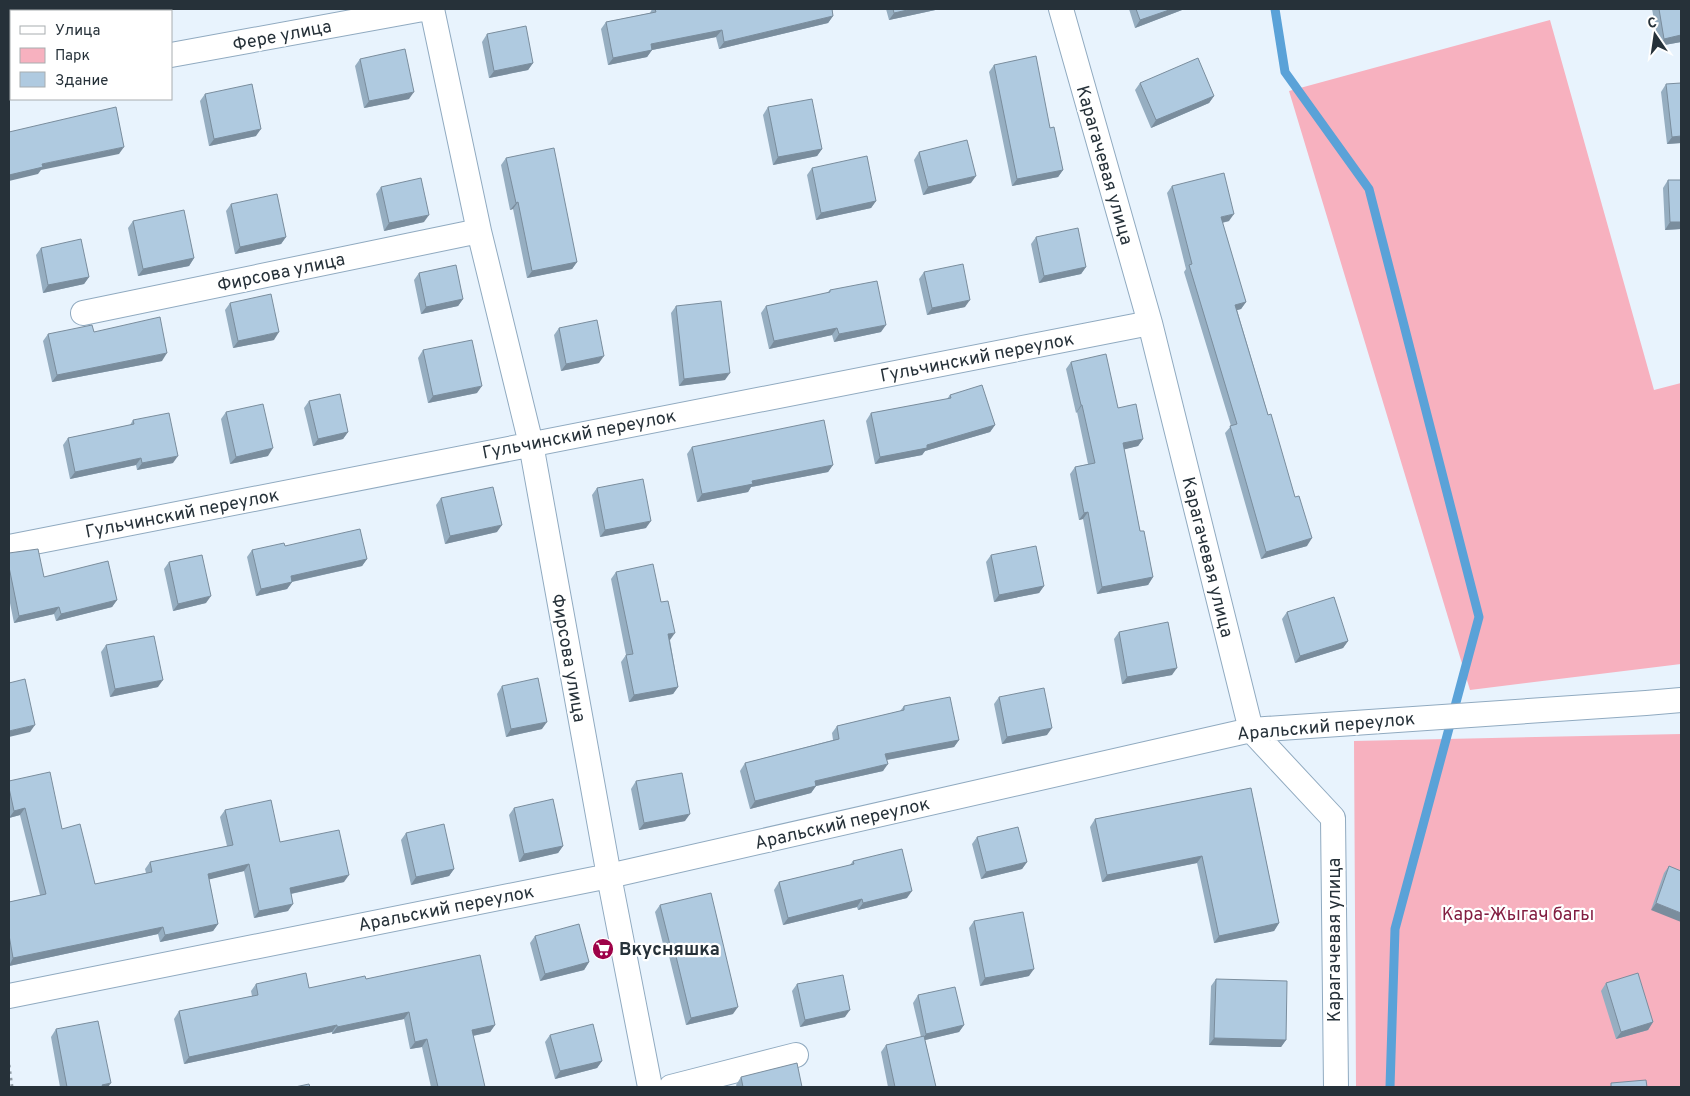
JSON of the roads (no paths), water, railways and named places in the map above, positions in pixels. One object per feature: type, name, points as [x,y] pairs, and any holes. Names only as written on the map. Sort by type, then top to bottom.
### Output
[{"type":"street","name":"Фере улица","points":[[172,55],[423,9]]},
{"type":"street","name":"Фирсова улица","points":[[432,9],[479,231],[531,444],[609,876],[650,1087]]},
{"type":"street","name":"Карагачевая улица","points":[[1061,9],[1150,323],[1251,730],[1333,818],[1336,1087]]},
{"type":"street","name":"Фирсова улица","points":[[83,313],[479,231]]},
{"type":"street","name":"Гульчинский переулок","points":[[9,547],[1150,323]]},
{"type":"street","name":"Аральский переулок","points":[[9,996],[609,876],[1251,730],[1646,704],[1681,700]]},
{"type":"street","points":[[671,1087],[796,1055]]},
{"type":"waterway","points":[[1275,9],[1285,72],[1369,189],[1479,617],[1395,929],[1390,1087]]},
{"type":"place","name":"Вкусняшка","points":[[603,949]]},
{"type":"park label","name":"Кара-Жыгач багы","points":[[1518,914]]}]
